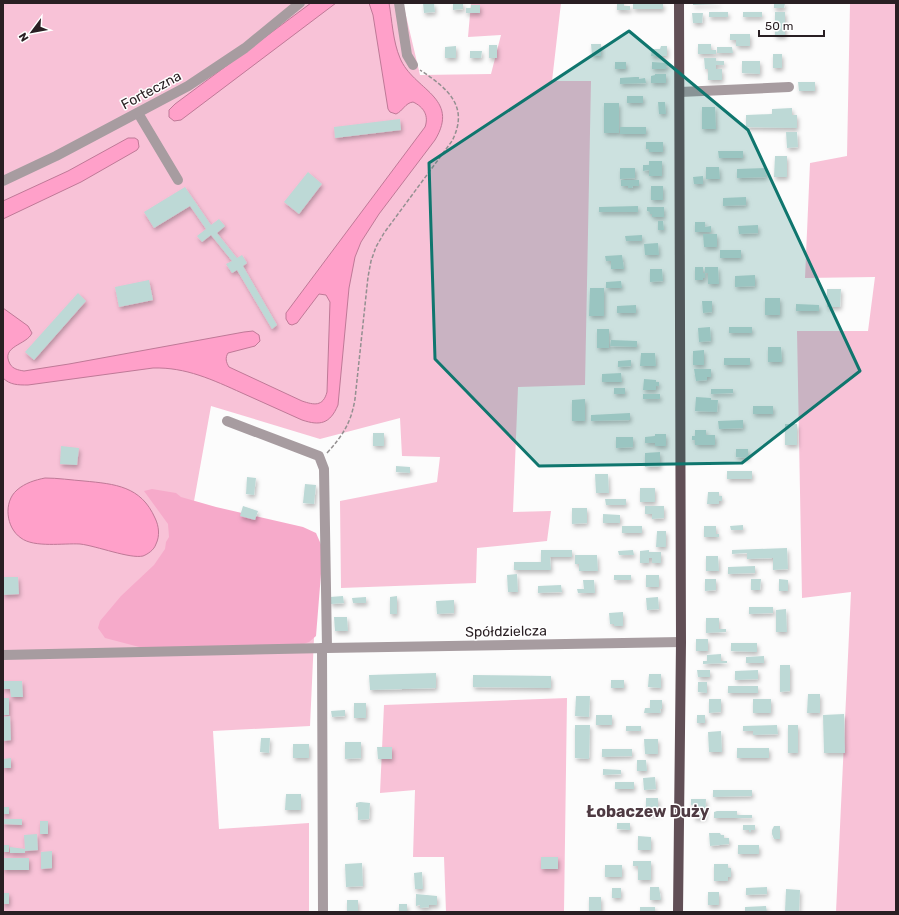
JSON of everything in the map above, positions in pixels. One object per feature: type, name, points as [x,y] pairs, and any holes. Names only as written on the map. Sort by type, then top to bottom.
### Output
[{"type":"main road","points":[[678,912],[681,642],[679,3]]},
{"type":"street","name":"Forteczna","points":[[3,181],[56,156],[188,86],[245,48],[300,3]]},
{"type":"street","points":[[399,3],[407,55],[413,65]]},
{"type":"street","points":[[680,92],[790,87]]},
{"type":"street","points":[[138,113],[178,180]]},
{"type":"street","points":[[227,421],[319,456],[324,469],[327,648],[323,912]]},
{"type":"street","name":"Spółdzielcza","points":[[3,655],[681,642]]},
{"type":"path","points":[[321,461],[341,437],[352,415],[368,277],[371,261],[376,248],[393,219],[452,141],[459,123],[459,114],[451,95],[433,79],[413,65]]},
{"type":"highlighted area","points":[[629,31],[748,130],[860,371],[742,463],[539,466],[435,359],[429,163]]},
{"type":"shaded area","points":[[3,3],[403,3],[420,75],[491,74],[501,35],[468,37],[471,3],[561,3],[552,81],[591,81],[585,385],[518,387],[513,512],[551,511],[547,541],[477,548],[476,583],[341,588],[340,501],[437,482],[440,457],[402,456],[400,418],[320,439],[211,406],[191,518],[318,550],[310,726],[213,731],[219,829],[309,823],[309,912],[3,912]]},
{"type":"shaded area","points":[[311,3],[336,3],[181,120],[174,121],[169,117],[169,110],[175,104]]},
{"type":"shaded area","points":[[369,3],[389,3],[394,38],[400,58],[406,69],[439,104],[442,114],[441,125],[435,140],[379,214],[361,242],[355,257],[349,288],[338,405],[332,416],[324,422],[308,422],[210,379],[188,372],[165,368],[153,368],[28,385],[18,385],[3,378],[3,308],[28,326],[32,333],[29,337],[11,349],[9,353],[8,358],[10,364],[18,370],[24,371],[69,364],[253,331],[259,335],[260,341],[255,346],[228,353],[226,360],[229,367],[302,401],[318,404],[323,400],[327,392],[330,302],[326,295],[319,294],[297,323],[292,325],[289,324],[286,319],[286,313],[425,127],[426,123],[425,112],[420,106],[413,102],[408,104],[396,114],[390,112],[388,109],[373,15]]},
{"type":"shaded area","points":[[850,3],[896,3],[896,912],[836,912],[851,592],[802,598],[797,331],[868,331],[875,277],[805,278],[810,163],[847,156]]},
{"type":"shaded area","points":[[128,138],[135,138],[138,140],[139,147],[137,150],[81,182],[3,219],[3,201],[68,171]]},
{"type":"shaded area","points":[[45,478],[106,484],[135,493],[149,507],[156,521],[158,534],[155,546],[143,556],[130,556],[80,544],[41,544],[33,543],[21,538],[16,534],[9,522],[8,508],[10,501],[17,490],[23,485]]},
{"type":"shaded area","points":[[152,489],[176,493],[181,497],[216,507],[303,527],[316,533],[323,549],[316,636],[309,642],[292,648],[147,649],[105,638],[98,628],[100,621],[121,596],[154,565],[165,549],[166,542],[169,537],[168,524],[144,491]]},
{"type":"shaded area","points":[[567,698],[564,912],[446,912],[444,857],[413,857],[415,790],[380,793],[384,705]]},
{"type":"building","points":[[423,3],[434,3],[435,12],[424,13]]},
{"type":"building","points":[[453,3],[463,3],[463,9],[453,10]]},
{"type":"building","points":[[617,3],[624,3],[624,6],[630,6],[630,10],[617,10]]},
{"type":"building","points":[[663,3],[663,9],[633,9],[633,4]]},
{"type":"building","points":[[693,3],[719,3],[719,4],[693,5]]},
{"type":"building","points":[[774,3],[785,3],[784,8],[774,8]]},
{"type":"building","points":[[471,5],[480,5],[480,13],[466,13],[466,8],[471,8]]},
{"type":"building","points":[[709,12],[728,12],[728,17],[709,17]]},
{"type":"building","points":[[743,12],[762,12],[762,17],[743,17]]},
{"type":"building","points":[[775,12],[785,12],[785,36],[775,36]]},
{"type":"building","points":[[692,13],[703,13],[702,23],[693,23]]},
{"type":"building","points":[[730,34],[750,34],[750,46],[736,46],[736,40],[730,40]]},
{"type":"building","points":[[591,44],[601,44],[601,56],[592,56]]},
{"type":"building","points":[[698,44],[711,44],[711,50],[716,50],[716,54],[698,54]]},
{"type":"building","points":[[489,45],[497,45],[497,58],[489,58]]},
{"type":"building","points":[[456,46],[456,58],[445,58],[445,47]]},
{"type":"building","points":[[661,46],[667,46],[667,56],[651,56],[652,49],[660,49]]},
{"type":"building","points":[[717,47],[732,47],[733,53],[717,53]]},
{"type":"building","points":[[470,51],[482,51],[481,58],[470,58]]},
{"type":"building","points":[[773,54],[782,54],[782,68],[773,68]]},
{"type":"building","points":[[704,58],[716,58],[716,61],[724,61],[724,65],[716,65],[716,69],[722,69],[722,80],[708,80],[708,69],[705,69]]},
{"type":"building","points":[[742,61],[760,61],[760,74],[742,73]]},
{"type":"building","points":[[615,62],[626,62],[626,69],[615,69]]},
{"type":"building","points":[[652,62],[668,63],[668,66],[666,66],[666,69],[652,69]]},
{"type":"building","points":[[655,74],[666,74],[666,83],[651,83],[651,76]]},
{"type":"building","points":[[639,77],[639,79],[645,78],[646,83],[620,84],[620,78]]},
{"type":"building","points":[[798,82],[815,82],[815,91],[799,91]]},
{"type":"building","points":[[627,96],[643,96],[643,103],[627,103]]},
{"type":"building","points":[[658,102],[665,102],[666,114],[659,114]]},
{"type":"building","points":[[604,103],[619,103],[619,133],[604,133]]},
{"type":"building","points":[[702,107],[715,107],[716,129],[702,129]]},
{"type":"building","points":[[792,108],[792,115],[797,115],[797,128],[746,127],[746,115],[772,114],[772,109]]},
{"type":"building","points":[[400,119],[401,130],[335,138],[334,127]]},
{"type":"building","points":[[620,127],[646,127],[646,134],[620,134]]},
{"type":"building","points":[[786,132],[797,132],[798,147],[787,148]]},
{"type":"building","points":[[646,142],[663,142],[663,152],[649,152],[649,149],[646,149]]},
{"type":"building","points":[[718,151],[743,151],[743,158],[719,158]]},
{"type":"building","points":[[775,156],[787,156],[787,177],[774,177]]},
{"type":"building","points":[[649,161],[662,161],[662,176],[649,176],[649,170],[643,171],[643,165],[649,165]]},
{"type":"building","points":[[706,167],[719,167],[720,179],[706,179]]},
{"type":"building","points":[[620,168],[635,168],[635,178],[620,179]]},
{"type":"building","points":[[766,168],[766,177],[737,178],[737,169]]},
{"type":"building","points":[[308,172],[322,184],[299,214],[284,202]]},
{"type":"building","points":[[703,176],[703,184],[694,184],[693,177]]},
{"type":"building","points":[[621,180],[639,180],[639,186],[628,188],[628,186],[621,186]]},
{"type":"building","points":[[651,186],[663,186],[663,200],[651,200]]},
{"type":"building","points":[[185,187],[211,225],[219,219],[225,226],[217,233],[237,258],[242,255],[247,263],[243,266],[277,325],[272,329],[237,270],[232,273],[226,264],[232,261],[211,235],[202,242],[197,236],[206,229],[190,206],[154,228],[144,212]]},
{"type":"building","points":[[746,197],[746,205],[723,206],[723,198]]},
{"type":"building","points":[[638,206],[638,212],[599,212],[599,207]]},
{"type":"building","points":[[647,207],[664,207],[664,217],[652,217],[652,214],[647,211]]},
{"type":"building","points":[[658,221],[663,221],[664,230],[658,230]]},
{"type":"building","points":[[695,222],[705,222],[705,227],[711,226],[711,232],[695,232]]},
{"type":"building","points":[[758,225],[758,233],[739,234],[738,226]]},
{"type":"building","points":[[703,234],[717,234],[717,247],[704,247]]},
{"type":"building","points":[[642,235],[642,241],[626,241],[625,236]]},
{"type":"building","points":[[658,243],[659,255],[645,255],[644,244]]},
{"type":"building","points":[[720,250],[741,250],[741,258],[720,258]]},
{"type":"building","points":[[622,255],[624,269],[611,269],[611,261],[606,261],[605,256]]},
{"type":"building","points":[[695,267],[703,267],[705,278],[703,278],[703,280],[695,280]]},
{"type":"building","points":[[705,267],[718,267],[719,284],[708,284],[708,273],[705,273]]},
{"type":"building","points":[[650,269],[662,269],[663,281],[650,282]]},
{"type":"building","points":[[755,275],[755,286],[735,287],[735,276]]},
{"type":"building","points":[[149,280],[153,300],[119,307],[115,287]]},
{"type":"building","points":[[621,281],[622,288],[606,288],[606,282]]},
{"type":"building","points":[[590,288],[604,288],[604,316],[589,316]]},
{"type":"building","points":[[827,289],[841,289],[840,307],[827,307]]},
{"type":"building","points":[[78,293],[86,301],[34,360],[25,352]]},
{"type":"building","points":[[765,298],[780,298],[780,315],[765,315]]},
{"type":"building","points":[[702,301],[712,301],[712,312],[703,313]]},
{"type":"building","points":[[796,304],[819,305],[819,311],[796,311]]},
{"type":"building","points":[[636,305],[636,313],[617,313],[617,306]]},
{"type":"building","points":[[710,327],[711,341],[699,342],[698,328]]},
{"type":"building","points":[[729,327],[752,327],[752,333],[729,333]]},
{"type":"building","points":[[597,329],[609,329],[609,348],[597,348]]},
{"type":"building","points":[[611,340],[637,341],[637,347],[610,346]]},
{"type":"building","points":[[768,347],[781,347],[782,362],[768,362]]},
{"type":"building","points":[[704,350],[704,365],[693,365],[693,351]]},
{"type":"building","points":[[641,353],[655,353],[656,366],[640,366]]},
{"type":"building","points":[[724,358],[750,358],[750,365],[724,365]]},
{"type":"building","points":[[631,360],[631,366],[618,367],[618,361]]},
{"type":"building","points":[[694,369],[711,369],[711,377],[707,377],[707,380],[696,381]]},
{"type":"building","points":[[621,373],[622,382],[602,382],[602,374]]},
{"type":"building","points":[[644,379],[656,380],[656,382],[659,382],[659,386],[656,386],[656,390],[643,390]]},
{"type":"building","points":[[614,388],[625,388],[625,394],[614,394]]},
{"type":"building","points":[[711,389],[733,389],[733,393],[711,394]]},
{"type":"building","points":[[643,394],[660,394],[660,399],[643,399]]},
{"type":"building","points":[[696,397],[718,400],[717,412],[695,411]]},
{"type":"building","points":[[585,399],[585,421],[572,421],[572,400]]},
{"type":"building","points":[[753,406],[773,406],[773,414],[753,414]]},
{"type":"building","points":[[630,413],[630,420],[591,421],[591,415]]},
{"type":"building","points":[[743,420],[743,428],[719,429],[718,421]]},
{"type":"building","points":[[785,424],[797,424],[797,445],[785,445]]},
{"type":"building","points":[[695,430],[706,430],[706,435],[715,435],[715,445],[695,445],[695,440],[692,440],[692,436],[695,436]]},
{"type":"building","points":[[373,433],[384,433],[384,446],[373,446]]},
{"type":"building","points":[[655,434],[666,434],[666,446],[655,446],[655,443],[645,443],[645,437],[655,436]]},
{"type":"building","points":[[616,437],[633,437],[633,447],[616,448]]},
{"type":"building","points":[[61,446],[79,448],[77,465],[60,464]]},
{"type":"building","points":[[736,449],[748,449],[748,458],[736,457]]},
{"type":"building","points":[[660,452],[660,467],[645,467],[645,453]]},
{"type":"building","points":[[396,466],[410,467],[410,473],[396,472]]},
{"type":"building","points":[[727,471],[752,471],[752,479],[727,479]]},
{"type":"building","points":[[595,474],[608,474],[609,493],[596,493]]},
{"type":"building","points":[[247,477],[256,478],[254,495],[246,494]]},
{"type":"building","points":[[305,484],[316,485],[314,504],[303,503]]},
{"type":"building","points":[[640,488],[655,488],[655,502],[640,502]]},
{"type":"building","points":[[708,492],[719,492],[719,496],[722,496],[722,501],[719,501],[719,504],[707,504]]},
{"type":"building","points":[[605,499],[626,499],[626,505],[606,505]]},
{"type":"building","points":[[243,506],[258,511],[255,520],[240,516]]},
{"type":"building","points":[[645,506],[664,506],[664,518],[652,519],[652,514],[645,514]]},
{"type":"building","points":[[572,508],[587,508],[587,523],[572,524]]},
{"type":"building","points":[[603,514],[620,515],[620,523],[603,523]]},
{"type":"building","points":[[743,525],[743,530],[731,530],[730,526]]},
{"type":"building","points":[[622,526],[642,526],[642,533],[622,533]]},
{"type":"building","points":[[704,526],[716,526],[716,534],[719,534],[719,537],[704,537]]},
{"type":"building","points":[[657,531],[666,531],[666,547],[656,547]]},
{"type":"building","points":[[787,548],[788,569],[773,570],[773,558],[747,559],[747,553],[732,554],[732,550]]},
{"type":"building","points":[[541,550],[572,550],[572,557],[550,557],[551,570],[514,570],[514,562],[541,562]]},
{"type":"building","points":[[633,550],[634,555],[619,555],[618,551]]},
{"type":"building","points":[[649,550],[649,552],[661,552],[661,563],[652,563],[652,558],[649,558],[649,563],[640,563],[640,551]]},
{"type":"building","points":[[575,555],[597,555],[598,571],[579,571],[579,564],[575,564]]},
{"type":"building","points":[[706,556],[718,556],[719,571],[706,571]]},
{"type":"building","points":[[755,566],[755,573],[728,574],[728,567]]},
{"type":"building","points":[[517,574],[518,592],[508,592],[507,575]]},
{"type":"building","points":[[614,575],[631,575],[631,580],[614,580]]},
{"type":"building","points":[[646,575],[659,575],[659,587],[646,587]]},
{"type":"building","points":[[3,577],[18,577],[19,594],[3,595]]},
{"type":"building","points":[[705,579],[716,579],[716,590],[705,591]]},
{"type":"building","points":[[751,579],[761,579],[760,590],[751,590]]},
{"type":"building","points":[[779,579],[788,580],[788,591],[779,591]]},
{"type":"building","points":[[583,580],[594,580],[595,593],[578,593],[577,589],[584,589]]},
{"type":"building","points":[[561,585],[562,592],[538,593],[538,586]]},
{"type":"building","points":[[343,596],[344,603],[331,604],[330,597]]},
{"type":"building","points":[[397,596],[397,614],[390,614],[390,597]]},
{"type":"building","points":[[366,597],[366,603],[353,603],[352,598]]},
{"type":"building","points":[[658,597],[659,609],[647,610],[646,598]]},
{"type":"building","points":[[454,600],[454,613],[437,614],[436,601]]},
{"type":"building","points":[[749,607],[773,607],[773,613],[749,614]]},
{"type":"building","points":[[786,609],[787,632],[776,632],[776,610]]},
{"type":"building","points":[[623,612],[623,626],[614,626],[614,624],[610,624],[609,613]]},
{"type":"building","points":[[334,617],[347,617],[348,631],[335,631]]},
{"type":"building","points":[[706,618],[719,618],[719,629],[726,629],[726,632],[706,633]]},
{"type":"building","points":[[696,639],[708,639],[708,651],[696,651]]},
{"type":"building","points":[[731,643],[757,643],[757,652],[731,651]]},
{"type":"building","points":[[721,654],[721,661],[727,661],[727,663],[703,664],[703,661],[707,661],[707,655]]},
{"type":"building","points":[[764,656],[764,663],[746,663],[746,657]]},
{"type":"building","points":[[780,665],[790,665],[790,691],[780,692]]},
{"type":"building","points":[[697,670],[710,670],[710,677],[698,677]]},
{"type":"building","points":[[758,670],[758,679],[735,680],[735,671]]},
{"type":"building","points":[[436,673],[436,688],[370,690],[369,675]]},
{"type":"building","points":[[649,674],[661,674],[661,688],[648,687]]},
{"type":"building","points":[[473,675],[551,676],[551,688],[473,687]]},
{"type":"building","points":[[611,680],[624,680],[624,688],[611,688]]},
{"type":"building","points":[[3,681],[22,681],[23,697],[11,697],[10,689],[3,689]]},
{"type":"building","points":[[698,682],[707,682],[707,693],[698,692]]},
{"type":"building","points":[[728,686],[758,686],[758,693],[728,693]]},
{"type":"building","points":[[808,694],[820,694],[820,713],[807,713]]},
{"type":"building","points":[[576,696],[590,696],[589,717],[575,716]]},
{"type":"building","points":[[3,698],[9,698],[9,715],[3,715]]},
{"type":"building","points":[[709,699],[721,699],[721,712],[709,713]]},
{"type":"building","points":[[753,699],[771,699],[771,713],[753,713]]},
{"type":"building","points":[[650,700],[662,700],[662,709],[660,709],[661,713],[644,713],[645,708],[650,708]]},
{"type":"building","points":[[354,703],[366,703],[366,718],[354,718]]},
{"type":"building","points":[[345,710],[345,716],[332,717],[331,711]]},
{"type":"building","points":[[844,714],[845,753],[824,753],[823,715]]},
{"type":"building","points":[[596,715],[612,715],[612,725],[596,725]]},
{"type":"building","points":[[697,715],[705,715],[705,723],[697,723]]},
{"type":"building","points":[[10,716],[11,740],[3,741],[3,717]]},
{"type":"building","points":[[575,725],[590,725],[589,759],[575,758]]},
{"type":"building","points":[[777,725],[778,734],[753,735],[753,731],[743,731],[743,726]]},
{"type":"building","points":[[788,725],[798,725],[798,753],[788,753]]},
{"type":"building","points":[[626,726],[641,726],[641,731],[626,731]]},
{"type":"building","points":[[721,731],[722,752],[709,752],[708,732]]},
{"type":"building","points":[[261,738],[270,738],[269,753],[260,752]]},
{"type":"building","points":[[644,739],[658,739],[658,754],[645,754]]},
{"type":"building","points":[[345,742],[361,742],[361,758],[345,759]]},
{"type":"building","points":[[293,744],[309,744],[309,758],[293,758]]},
{"type":"building","points":[[377,747],[392,747],[392,759],[378,759]]},
{"type":"building","points":[[737,748],[769,748],[769,758],[737,758]]},
{"type":"building","points":[[602,749],[632,749],[632,756],[602,757]]},
{"type":"building","points":[[11,758],[11,768],[3,768],[3,759]]},
{"type":"building","points":[[637,760],[646,760],[647,771],[637,771]]},
{"type":"building","points":[[603,769],[621,770],[621,774],[603,775]]},
{"type":"building","points":[[655,777],[656,789],[644,790],[643,778]]},
{"type":"building","points":[[615,782],[634,782],[634,789],[615,789]]},
{"type":"building","points":[[713,790],[752,790],[752,796],[713,797]]},
{"type":"building","points":[[286,794],[301,794],[301,810],[285,810]]},
{"type":"building","points":[[646,798],[658,798],[658,814],[646,814]]},
{"type":"building","points":[[691,799],[706,799],[705,818],[694,818]]},
{"type":"building","points":[[356,803],[370,803],[369,819],[358,820],[358,807],[356,807]]},
{"type":"building","points":[[3,807],[9,807],[9,814],[3,814]]},
{"type":"building","points":[[737,811],[737,815],[752,815],[752,818],[714,818],[714,812]]},
{"type":"building","points":[[3,819],[22,819],[22,825],[3,824]]},
{"type":"building","points":[[40,821],[48,821],[48,834],[40,834]]},
{"type":"building","points":[[617,823],[630,823],[630,830],[617,829]]},
{"type":"building","points":[[743,825],[755,825],[755,830],[751,830],[751,832],[749,832],[749,830],[743,830]]},
{"type":"building","points":[[774,826],[780,826],[780,839],[774,839],[772,830]]},
{"type":"building","points":[[709,833],[720,833],[721,835],[724,835],[724,838],[729,838],[729,844],[710,846]]},
{"type":"building","points":[[37,834],[38,850],[25,851],[25,853],[10,853],[10,847],[25,849],[24,835]]},
{"type":"building","points":[[638,836],[651,837],[651,850],[638,850]]},
{"type":"building","points":[[3,845],[9,845],[9,852],[3,852]]},
{"type":"building","points":[[738,845],[759,845],[759,854],[738,854]]},
{"type":"building","points":[[52,851],[52,868],[41,869],[41,852]]},
{"type":"building","points":[[541,857],[558,857],[558,869],[541,869]]},
{"type":"building","points":[[3,858],[29,858],[29,870],[3,870]]},
{"type":"building","points":[[633,861],[651,861],[651,880],[638,880],[638,866],[633,866]]},
{"type":"building","points":[[362,863],[363,886],[346,887],[345,864]]},
{"type":"building","points":[[714,864],[728,864],[728,868],[731,868],[731,877],[728,877],[728,881],[714,881]]},
{"type":"building","points":[[605,865],[622,865],[622,877],[605,877]]},
{"type":"building","points":[[422,872],[423,889],[415,889],[414,873]]},
{"type":"building","points":[[650,887],[659,887],[661,900],[650,900]]},
{"type":"building","points":[[767,887],[767,894],[746,895],[746,888]]},
{"type":"building","points":[[612,888],[621,888],[621,898],[612,898]]},
{"type":"building","points":[[786,889],[800,890],[799,912],[785,912]]},
{"type":"building","points":[[708,892],[719,892],[719,905],[708,905]]},
{"type":"building","points":[[3,893],[9,893],[9,904],[3,904]]},
{"type":"building","points":[[416,894],[437,896],[437,905],[429,905],[429,907],[420,908],[420,905],[416,906]]},
{"type":"building","points":[[589,897],[601,897],[601,912],[589,912]]},
{"type":"building","points":[[347,900],[358,900],[358,912],[347,912]]},
{"type":"building","points":[[399,904],[407,904],[407,912],[399,912]]},
{"type":"building","points":[[766,906],[767,912],[745,912],[745,907]]},
{"type":"building","points":[[640,907],[655,907],[655,912],[640,912]]},
{"type":"district","name":"Łobaczew Duży","points":[[648,811]]}]
